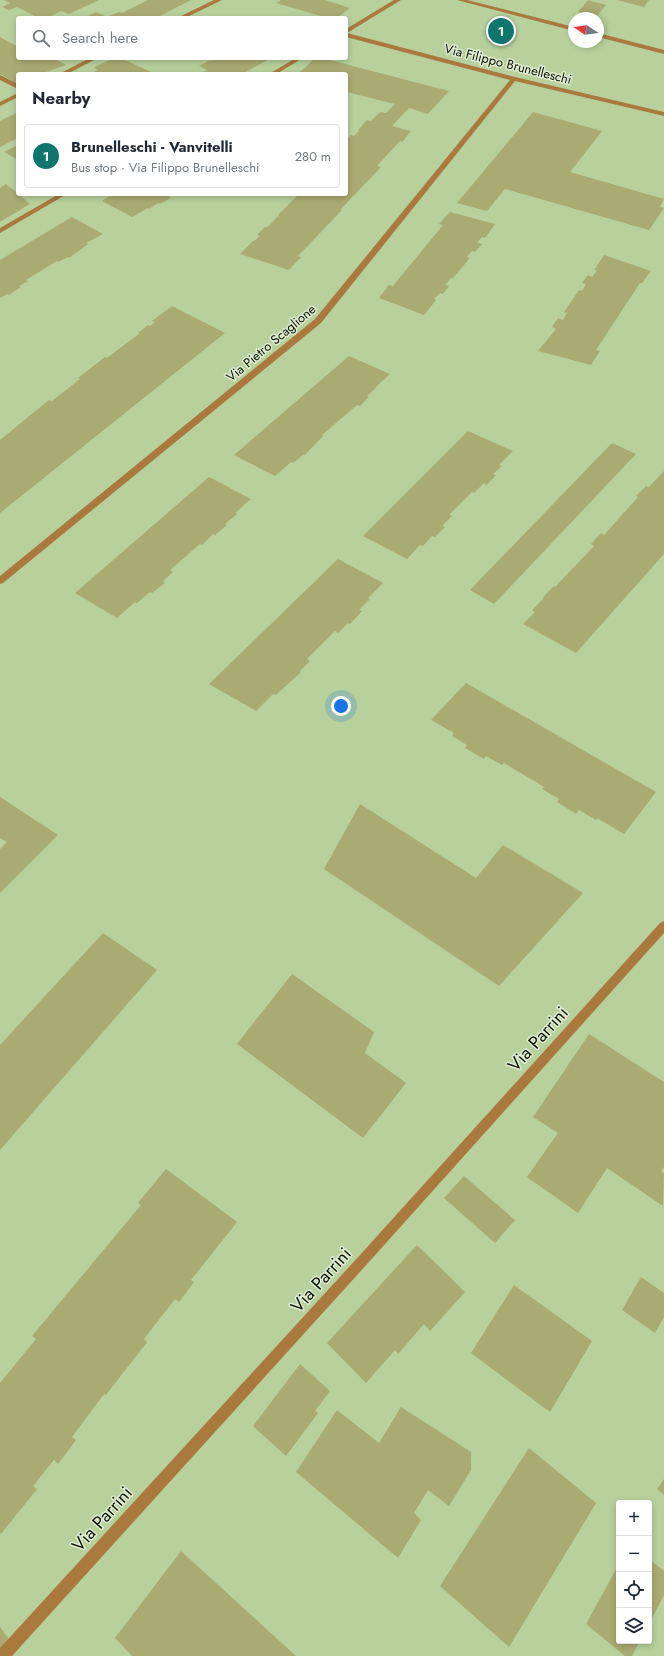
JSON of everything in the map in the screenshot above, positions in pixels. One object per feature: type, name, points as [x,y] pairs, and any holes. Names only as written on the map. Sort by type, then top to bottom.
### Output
[{"type":"street","points":[[184,16],[219,0]]},
{"type":"street","points":[[348,31],[398,0]]},
{"type":"street","points":[[460,0],[568,27]]},
{"type":"street","name":"Via Filippo Brunelleschi","points":[[348,36],[514,79],[664,114]]},
{"type":"street","points":[[604,37],[664,52]]},
{"type":"street","points":[[66,72],[91,60]]},
{"type":"street","points":[[276,72],[296,60]]},
{"type":"street","points":[[0,77],[16,86]]},
{"type":"street","name":"Via Pietro Scaglione","points":[[0,581],[318,321],[514,79]]},
{"type":"street","points":[[0,104],[16,96]]},
{"type":"street","points":[[0,231],[61,196]]},
{"type":"street","name":"Via Parrini","points":[[2,1656],[364,1259],[664,926]]},
{"type":"building","points":[[4,0],[99,0],[69,14],[61,11],[51,16],[35,16],[17,7],[9,10],[2,7],[10,3]]},
{"type":"building","points":[[148,0],[191,0],[160,16],[109,16],[119,12],[122,13]]},
{"type":"building","points":[[281,0],[325,0],[350,8],[340,16],[321,16],[276,3]]},
{"type":"building","points":[[588,0],[606,5],[600,12],[578,12]]},
{"type":"building","points":[[617,0],[649,0],[644,7]]},
{"type":"building","points":[[96,12],[105,16],[88,16]]},
{"type":"building","points":[[0,37],[16,46],[16,60],[57,60],[66,65],[46,72],[16,72],[16,83],[0,74]]},
{"type":"building","points":[[110,60],[125,60],[151,72],[94,72],[98,70],[94,67]]},
{"type":"building","points":[[210,60],[267,60],[246,72],[204,72],[207,70],[199,66]]},
{"type":"building","points":[[313,60],[330,60],[449,91],[428,114],[409,108],[392,126],[411,131],[402,142],[400,141],[377,166],[381,167],[298,256],[301,257],[289,270],[240,254],[260,236],[257,235],[265,227],[268,227],[297,196],[348,196],[348,139],[351,135],[354,136],[367,120],[371,121],[380,112],[386,113],[395,104],[348,92],[348,72],[300,72]]},
{"type":"building","points":[[533,112],[602,131],[570,172],[664,199],[660,207],[664,208],[649,230],[505,189],[487,211],[457,203]]},
{"type":"building","points":[[16,113],[16,139],[0,147],[0,121]]},
{"type":"building","points":[[16,146],[16,159],[4,152]]},
{"type":"building","points":[[6,184],[16,192],[16,196],[20,196],[30,204],[0,222],[0,188]]},
{"type":"building","points":[[110,196],[169,196],[171,198],[132,217],[102,201]]},
{"type":"building","points":[[450,212],[495,224],[485,238],[482,237],[477,243],[482,244],[475,252],[472,251],[467,257],[470,258],[445,285],[449,286],[443,294],[440,293],[434,299],[436,300],[424,315],[379,298],[389,285],[393,286],[443,225],[439,224]]},
{"type":"building","points":[[72,217],[103,234],[86,243],[88,244],[69,258],[68,257],[58,262],[57,261],[26,280],[28,281],[19,286],[21,287],[9,295],[7,294],[0,298],[0,260]]},
{"type":"building","points":[[604,255],[651,271],[642,283],[640,283],[596,350],[600,351],[591,365],[538,351],[556,329],[552,327],[558,318],[563,320],[567,313],[564,312],[579,290],[582,291],[586,284],[582,283],[588,275],[592,277],[597,270],[594,270]]},
{"type":"building","points":[[172,306],[225,333],[0,513],[0,440],[49,400],[52,401],[80,379],[78,378],[105,357],[107,358],[140,333],[138,333],[148,325],[150,326],[155,322],[152,321]]},
{"type":"building","points":[[349,356],[390,374],[367,396],[369,397],[360,406],[357,405],[322,435],[323,436],[305,455],[293,463],[291,462],[275,476],[234,455]]},
{"type":"building","points":[[468,431],[513,451],[499,465],[502,466],[493,474],[496,475],[487,485],[484,483],[474,493],[472,492],[449,515],[452,516],[442,526],[445,527],[435,537],[432,536],[423,546],[420,545],[407,559],[363,536]]},
{"type":"building","points":[[612,443],[636,454],[494,604],[470,590]]},
{"type":"building","points":[[664,471],[664,554],[576,653],[523,624],[535,612],[532,610],[544,598],[543,597],[554,586],[555,587],[594,546],[591,544],[601,533],[604,535],[638,497],[636,496],[646,486],[649,487]]},
{"type":"building","points":[[209,477],[251,499],[235,513],[237,514],[225,524],[227,525],[215,535],[213,534],[202,545],[200,544],[170,570],[173,572],[163,581],[165,583],[152,593],[150,592],[137,603],[135,602],[117,618],[75,593]]},
{"type":"building","points":[[338,559],[383,583],[368,598],[370,599],[359,610],[362,611],[350,624],[348,623],[338,633],[335,631],[307,659],[310,661],[300,671],[301,672],[276,695],[273,694],[256,711],[209,684]]},
{"type":"building","points":[[466,683],[656,792],[624,834],[597,818],[596,820],[579,810],[576,814],[557,802],[559,799],[542,789],[544,787],[504,763],[502,765],[486,756],[484,759],[465,748],[467,745],[452,736],[454,733],[431,720]]},
{"type":"building","points":[[0,797],[58,835],[0,893],[0,849],[7,842],[0,838]]},
{"type":"building","points":[[360,804],[476,878],[503,845],[583,893],[499,986],[324,869]]},
{"type":"building","points":[[103,933],[157,970],[0,1150],[0,1045]]},
{"type":"building","points":[[292,974],[374,1032],[365,1053],[406,1083],[363,1138],[237,1044]]},
{"type":"building","points":[[589,1034],[664,1082],[664,1167],[661,1171],[664,1173],[663,1206],[607,1168],[578,1213],[527,1177],[558,1133],[533,1117]]},
{"type":"building","points":[[166,1169],[237,1222],[191,1280],[194,1282],[179,1302],[175,1299],[144,1339],[147,1342],[106,1395],[104,1394],[72,1437],[76,1440],[58,1464],[54,1460],[33,1486],[37,1489],[1,1534],[0,1383],[36,1339],[32,1336],[141,1205],[138,1203]]},
{"type":"building","points":[[464,1176],[515,1220],[495,1243],[444,1198]]},
{"type":"building","points":[[417,1245],[465,1292],[430,1331],[424,1324],[398,1354],[395,1350],[366,1383],[327,1343]]},
{"type":"building","points":[[641,1277],[664,1293],[664,1317],[655,1333],[622,1310]]},
{"type":"building","points":[[514,1285],[592,1341],[550,1412],[471,1353]]},
{"type":"building","points":[[300,1364],[330,1391],[315,1411],[318,1413],[286,1456],[253,1426]]},
{"type":"building","points":[[401,1407],[471,1452],[471,1470],[449,1506],[428,1490],[414,1513],[421,1520],[398,1558],[296,1472],[337,1410],[379,1443]]},
{"type":"building","points":[[529,1448],[596,1503],[509,1647],[440,1586]]},
{"type":"building","points":[[664,1479],[664,1495],[657,1489]]},
{"type":"building","points":[[181,1551],[296,1656],[132,1656],[115,1638]]},
{"type":"building","points":[[652,1561],[664,1571],[664,1595],[652,1618]]},
{"type":"building","points":[[616,1569],[616,1644],[638,1644],[632,1656],[625,1656],[586,1624]]},
{"type":"building","points":[[0,1627],[11,1642],[0,1654]]},
{"type":"place","name":"Brunelleschi - Vanvitelli","points":[[501,31]]}]
